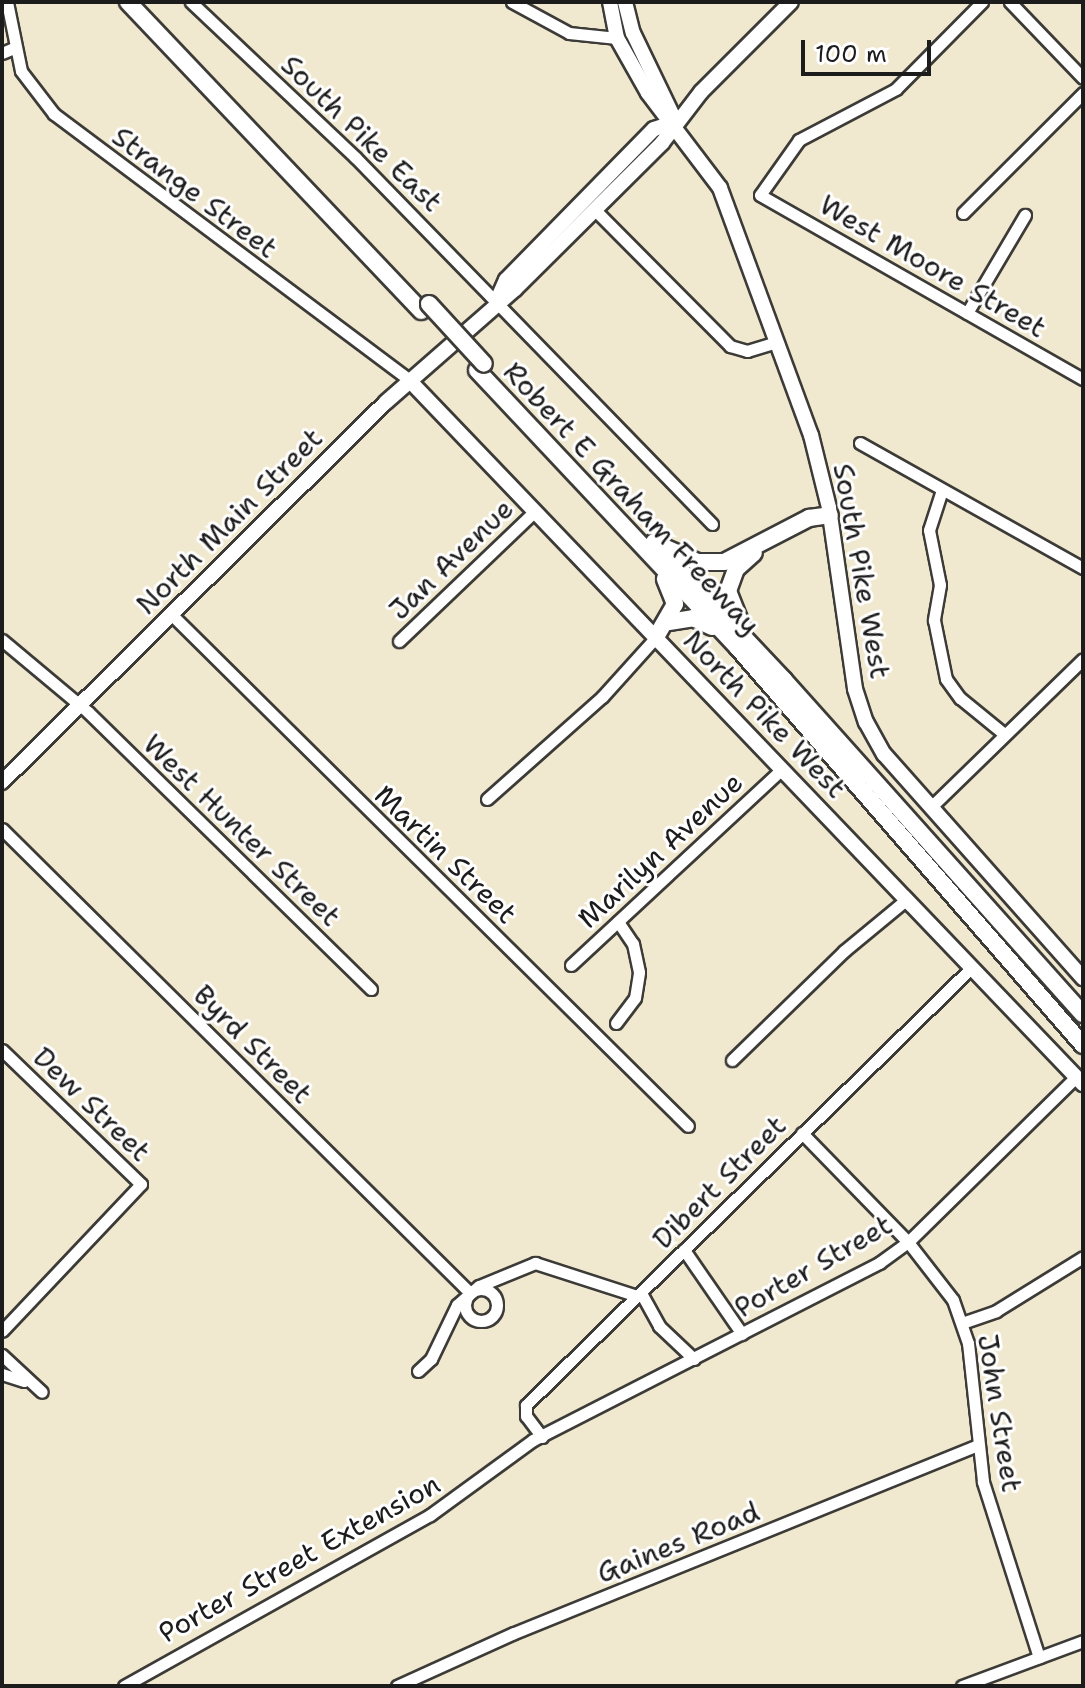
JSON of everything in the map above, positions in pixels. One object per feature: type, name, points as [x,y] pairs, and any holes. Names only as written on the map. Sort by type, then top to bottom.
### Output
[{"type":"highway","name":"Robert E Graham Freeway","points":[[128,2],[314,190],[744,646],[1083,1014]]},
{"type":"highway","name":"Robert E Graham Freeway","points":[[143,2],[273,147]]},
{"type":"highway","points":[[643,539],[680,556],[711,564],[784,530],[830,515]]},
{"type":"highway","points":[[744,646],[728,591],[736,569],[784,530]]},
{"type":"highway","points":[[643,539],[675,597],[669,622],[656,637]]},
{"type":"highway","points":[[669,622],[701,619],[744,646]]},
{"type":"highway","name":"Robert E Graham Freeway","points":[[744,646],[1083,1045]]},
{"type":"main road","points":[[610,2],[617,38],[648,93],[675,122]]},
{"type":"main road","points":[[625,2],[638,44],[675,122]]},
{"type":"main road","points":[[497,300],[515,289],[662,143],[675,122],[791,2]]},
{"type":"main road","points":[[497,300],[506,280],[654,129],[675,122]]},
{"type":"main road","name":"South Pike West","points":[[675,122],[720,188],[811,435],[830,515],[855,689],[866,722],[884,754],[933,805],[1083,978]]},
{"type":"main road","name":"North Main Street","points":[[2,782],[409,380],[497,300]]},
{"type":"main road","name":"North Pike West","points":[[409,380],[1080,1081]]},
{"type":"street","name":"Strange Street","points":[[7,2],[8,50],[29,86],[54,114],[409,380]]},
{"type":"street","name":"South Pike East","points":[[191,2],[497,300],[712,524]]},
{"type":"street","points":[[512,2],[569,33],[617,38]]},
{"type":"street","name":"West Moore Street","points":[[982,2],[896,89],[807,133],[760,195],[1083,379]]},
{"type":"street","points":[[1010,2],[1083,78]]},
{"type":"street","points":[[963,213],[1083,93]]},
{"type":"street","points":[[595,210],[730,346],[747,351],[777,342]]},
{"type":"street","points":[[967,313],[1025,215]]},
{"type":"street","points":[[860,443],[1083,568]]},
{"type":"street","points":[[942,490],[929,530],[940,585],[934,620],[946,679],[960,698],[1004,734]]},
{"type":"street","name":"Jan Avenue","points":[[399,641],[535,511]]},
{"type":"street","name":"Martin Street","points":[[172,615],[688,1126]]},
{"type":"street","points":[[487,799],[602,697],[656,637]]},
{"type":"street","name":"West Hunter Street","points":[[2,640],[79,706],[371,989]]},
{"type":"street","points":[[933,805],[1083,659]]},
{"type":"street","name":"Marilyn Avenue","points":[[571,965],[782,769]]},
{"type":"street","name":"Byrd Street","points":[[2,829],[470,1293]]},
{"type":"street","points":[[732,1060],[844,951],[907,899]]},
{"type":"street","points":[[616,1023],[635,998],[639,972],[633,944],[618,922]]},
{"type":"street","name":"Dibert Street","points":[[538,1438],[526,1416],[526,1405],[972,967]]},
{"type":"street","name":"Dew Street","points":[[2,1050],[141,1184],[2,1331]]},
{"type":"street","name":"Porter Street","points":[[538,1438],[879,1263],[908,1242],[1080,1081]]},
{"type":"street","name":"John Street","points":[[802,1133],[908,1242],[953,1300],[962,1323],[978,1445],[995,1528],[1039,1657]]},
{"type":"street","points":[[684,1250],[742,1334]]},
{"type":"street","points":[[962,1323],[996,1311],[1083,1257]]},
{"type":"street","points":[[418,1371],[431,1359],[457,1305],[470,1293],[535,1263],[639,1295],[659,1326],[694,1359]]},
{"type":"street","points":[[2,1355],[42,1392]]},
{"type":"street","points":[[2,1374],[30,1384]]},
{"type":"street","name":"Porter Street Extension","points":[[124,1686],[430,1515],[538,1438]]},
{"type":"street","name":"Gaines Road","points":[[397,1686],[514,1633],[978,1445]]},
{"type":"street","points":[[962,1686],[1083,1641]]}]
